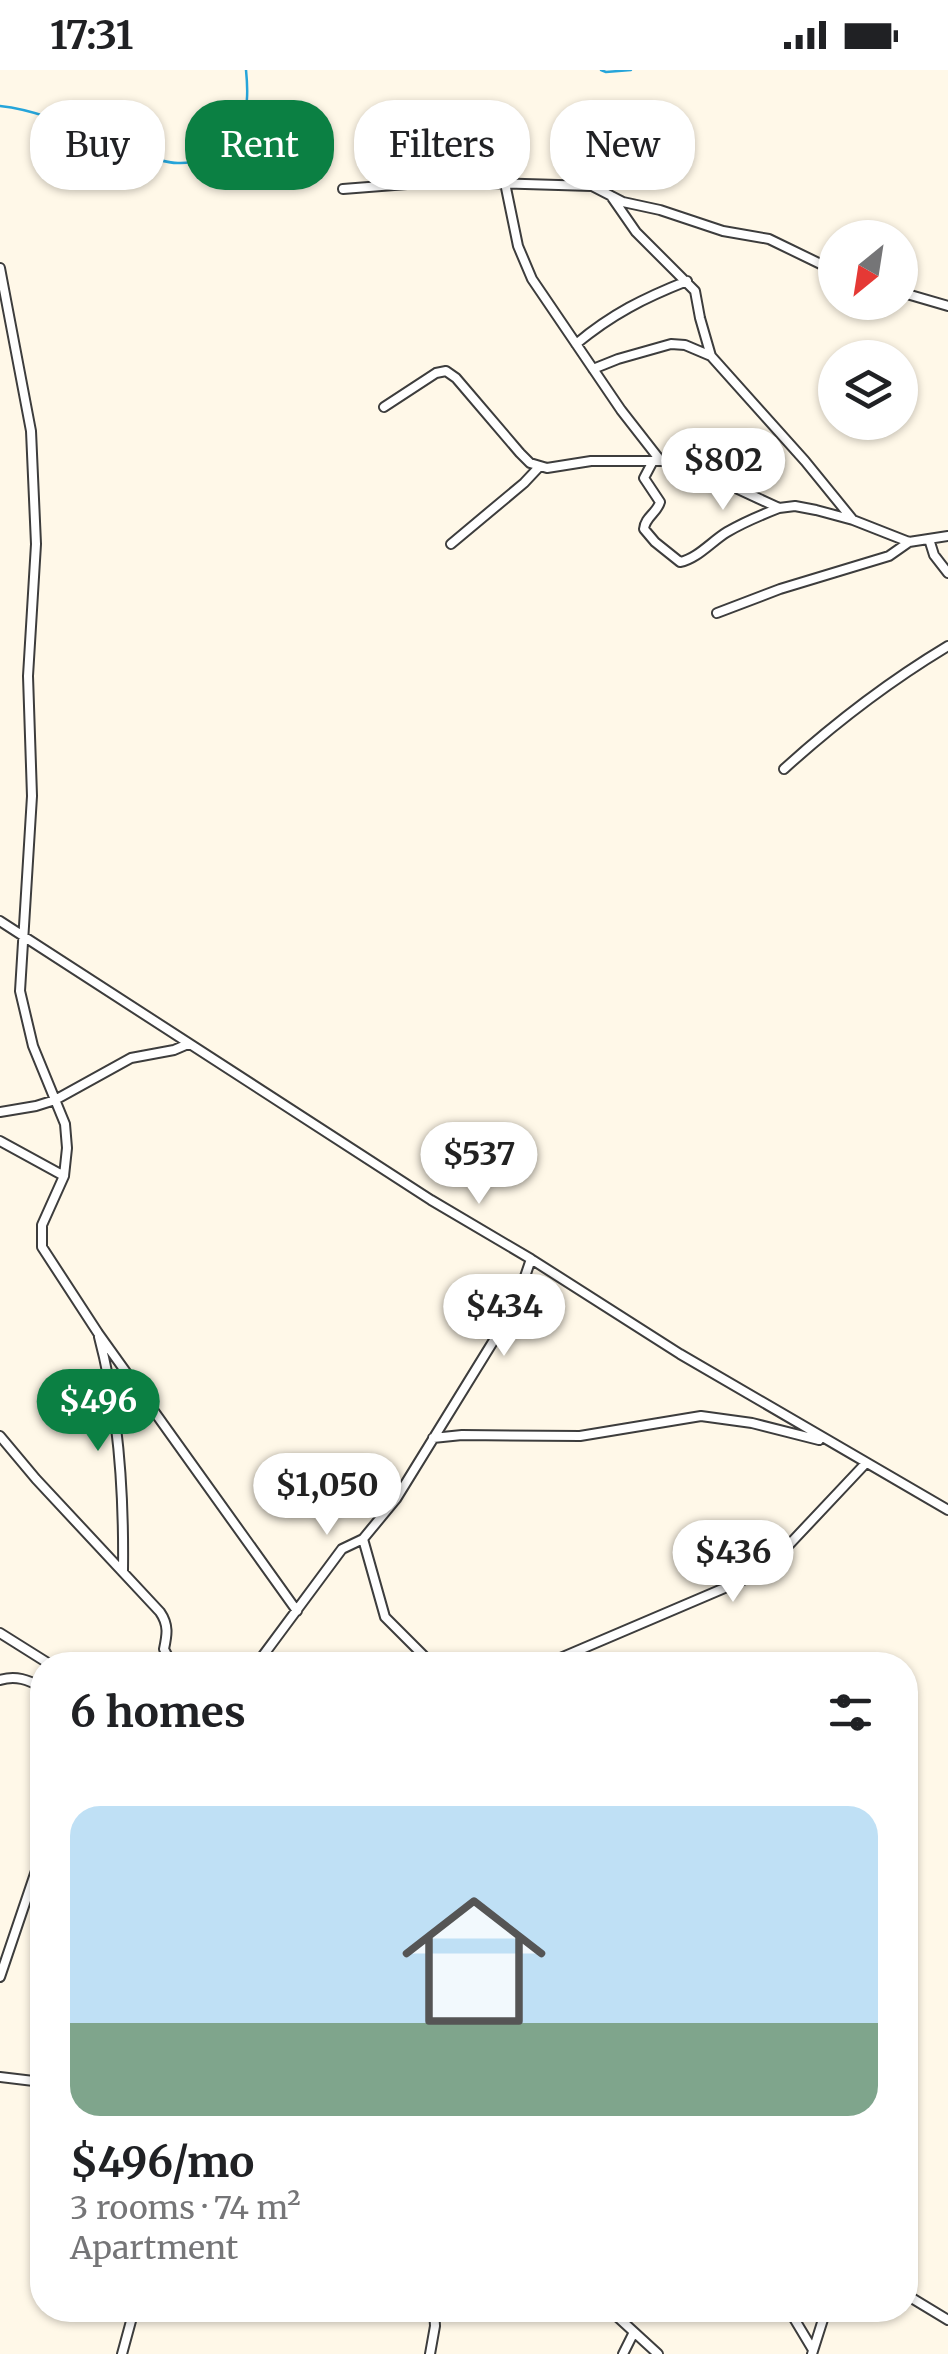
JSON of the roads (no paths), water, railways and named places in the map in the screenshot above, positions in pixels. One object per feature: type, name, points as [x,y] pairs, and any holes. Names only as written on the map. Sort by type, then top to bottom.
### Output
[{"type":"street","points":[[530,183],[592,186],[624,202],[724,231],[769,239],[818,263]]},
{"type":"street","points":[[343,189],[354,188]]},
{"type":"street","points":[[506,190],[522,260],[532,279],[657,460]]},
{"type":"street","points":[[611,195],[636,232],[695,292],[712,356],[853,520]]},
{"type":"street","points":[[0,268],[31,431],[36,544],[28,676],[32,796],[20,990],[33,1046],[64,1124],[67,1148],[64,1176],[42,1226],[42,1247],[296,1611]]},
{"type":"street","points":[[576,344],[631,304],[687,281]]},
{"type":"street","points":[[918,297],[948,306]]},
{"type":"street","points":[[593,369],[671,344],[712,356]]},
{"type":"street","points":[[384,407],[436,373],[446,371],[520,453],[539,467],[591,461],[696,464],[779,508]]},
{"type":"street","points":[[657,460],[644,478],[660,502],[644,529],[680,562],[750,519],[795,506],[853,520],[909,542]]},
{"type":"street","points":[[451,544],[539,467]]},
{"type":"street","points":[[717,613],[890,556],[909,542],[948,536]]},
{"type":"street","points":[[929,539],[934,555],[948,573]]},
{"type":"street","points":[[784,769],[858,705],[948,646]]},
{"type":"street","points":[[0,922],[415,1190],[680,1354],[948,1510]]},
{"type":"street","points":[[0,1112],[55,1100],[131,1058],[188,1044]]},
{"type":"street","points":[[0,1141],[64,1176]]},
{"type":"street","points":[[266,1652],[342,1549],[362,1539],[396,1499],[516,1306],[531,1259]]},
{"type":"street","points":[[98,1332],[109,1375],[124,1516],[124,1572]]},
{"type":"street","points":[[433,1438],[462,1434],[580,1436],[700,1416],[752,1422],[834,1444]]},
{"type":"street","points":[[0,1436],[164,1618],[166,1652]]},
{"type":"street","points":[[574,1652],[769,1566],[866,1462]]},
{"type":"street","points":[[362,1539],[385,1617],[420,1652]]},
{"type":"street","points":[[0,1633],[30,1652]]},
{"type":"street","points":[[0,1680],[12,1677],[30,1682]]},
{"type":"street","points":[[0,1977],[30,1888]]},
{"type":"street","points":[[0,2076],[30,2080]]},
{"type":"street","points":[[918,2302],[948,2320]]},
{"type":"street","points":[[122,2354],[131,2322]]},
{"type":"street","points":[[430,2354],[436,2322]]},
{"type":"street","points":[[623,2322],[658,2354]]},
{"type":"street","points":[[796,2322],[812,2352]]},
{"type":"street","points":[[812,2352],[822,2322]]},
{"type":"street","points":[[623,2354],[634,2332]]},
{"type":"waterway","points":[[0,106],[51,118],[155,159],[185,163],[209,153],[239,125],[247,100],[246,70]]},
{"type":"waterway","points":[[601,70],[631,70]]}]
